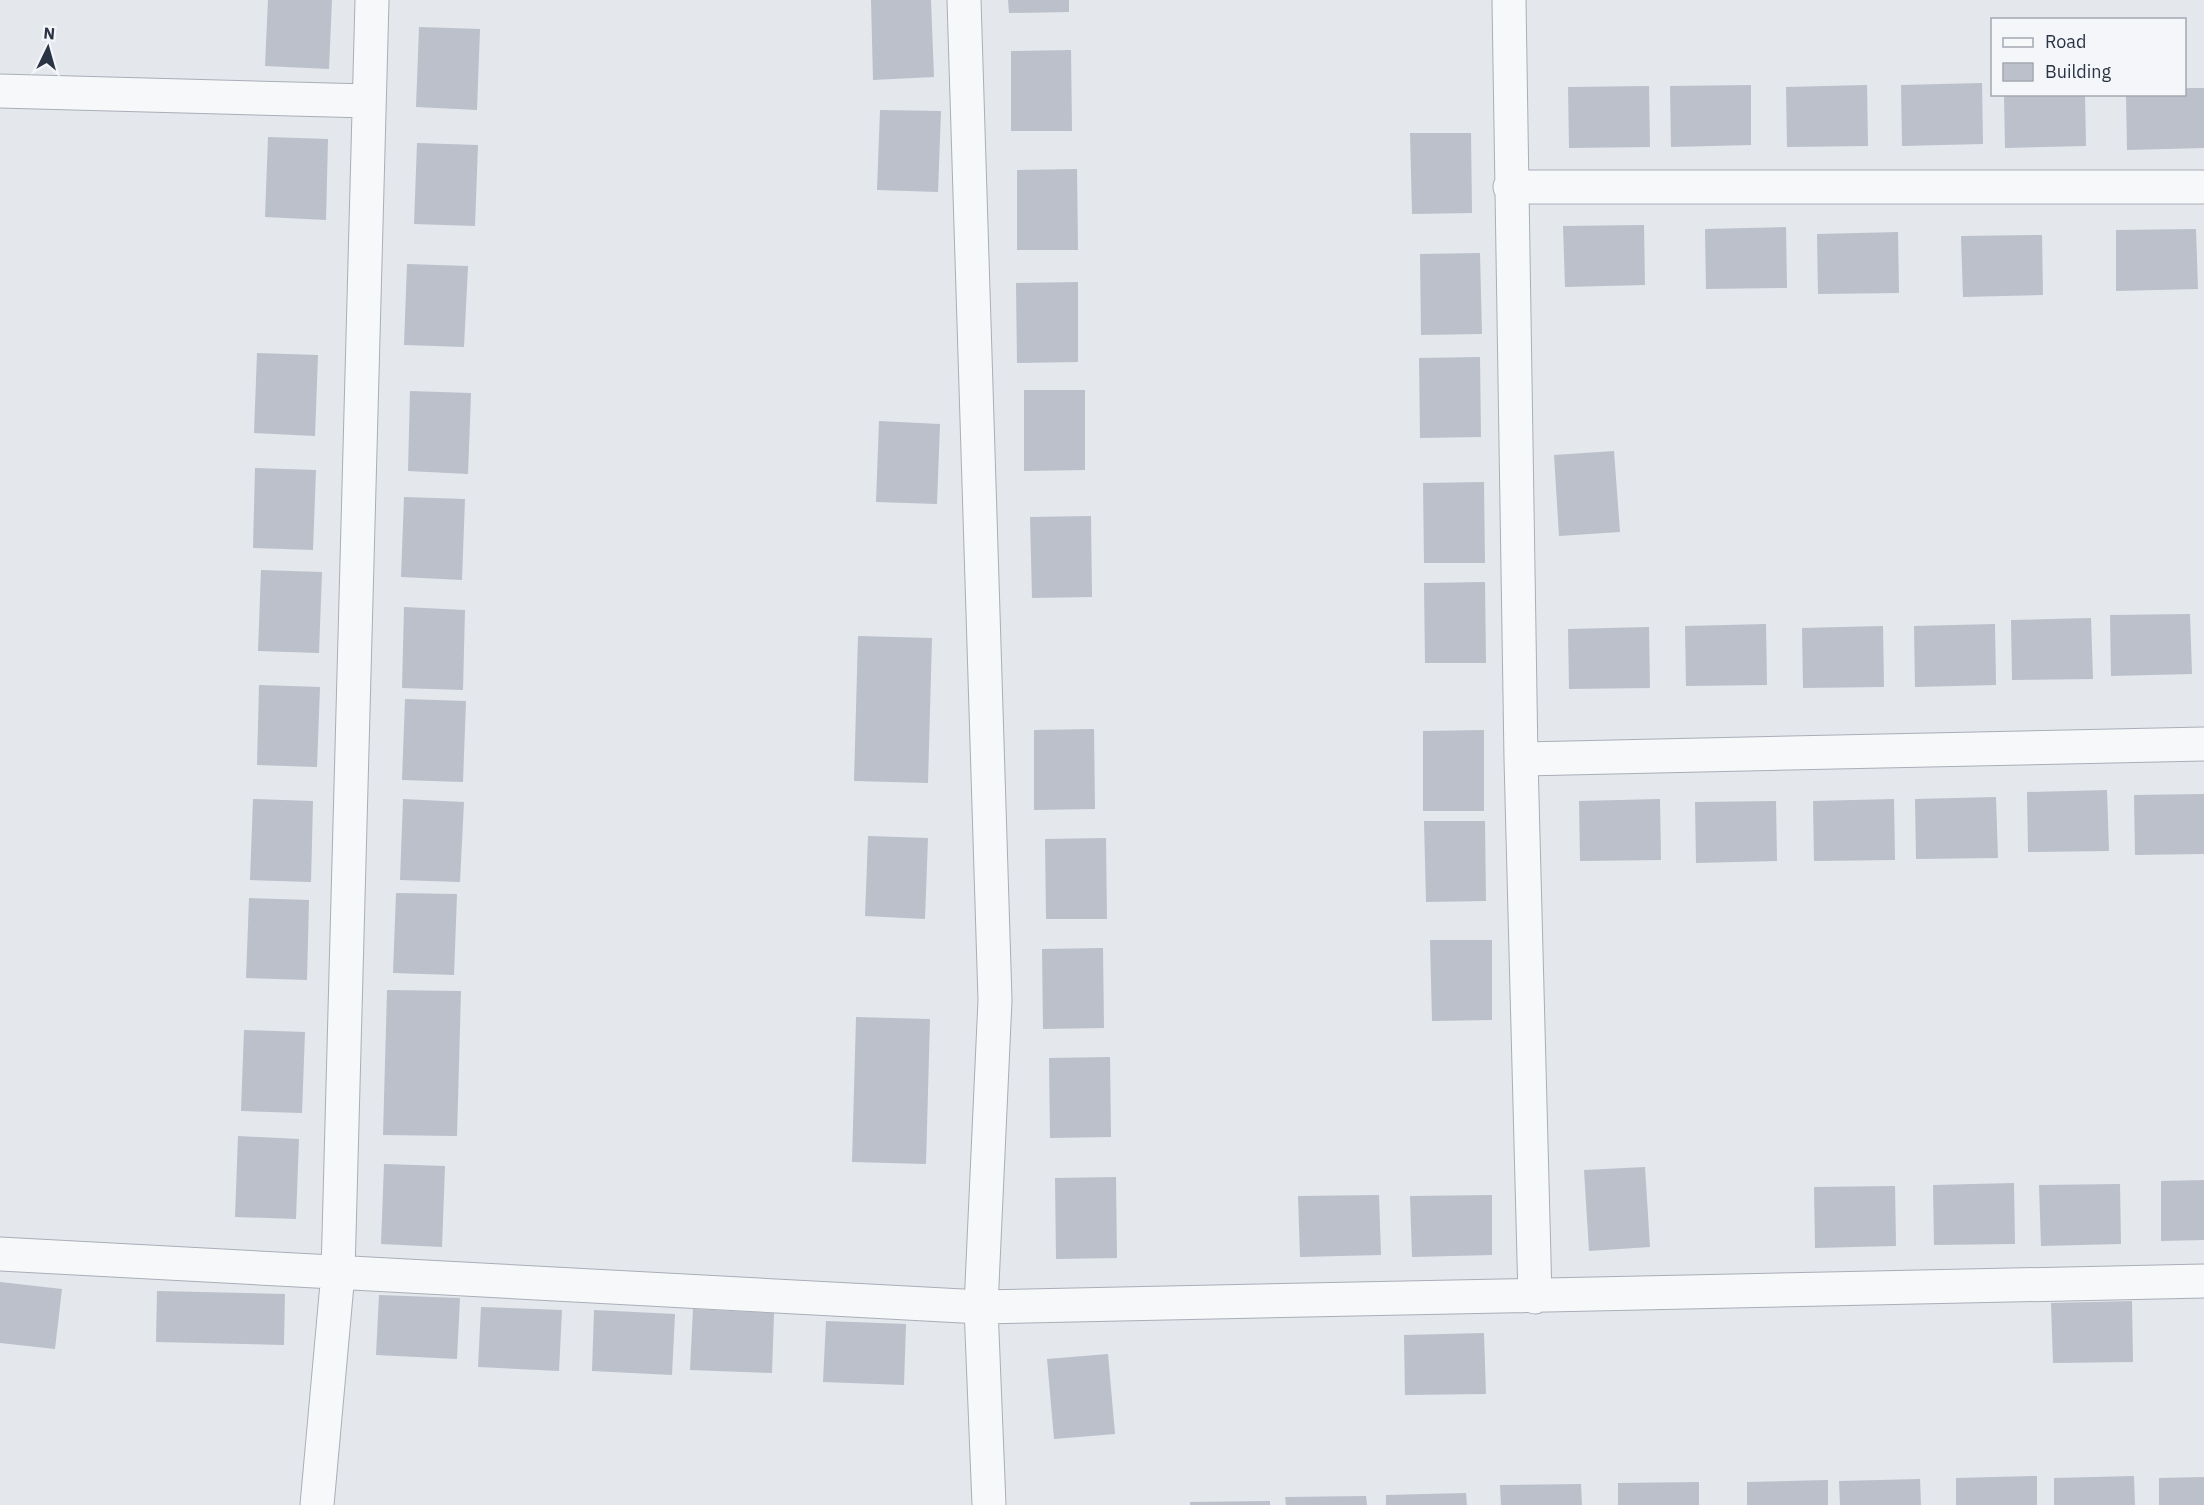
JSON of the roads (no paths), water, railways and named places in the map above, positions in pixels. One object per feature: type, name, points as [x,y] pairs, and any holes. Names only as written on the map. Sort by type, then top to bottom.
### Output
[{"type":"street","points":[[317,1505],[338,1273],[372,0]]},
{"type":"street","points":[[964,0],[995,1000],[981,1307],[989,1505]]},
{"type":"street","points":[[1509,0],[1510,187],[1521,759],[1535,1297]]},
{"type":"street","points":[[0,91],[368,101]]},
{"type":"street","points":[[1510,187],[2204,186]]},
{"type":"street","points":[[1521,759],[2204,744]]},
{"type":"street","points":[[0,1254],[981,1307],[2204,1281]]}]
